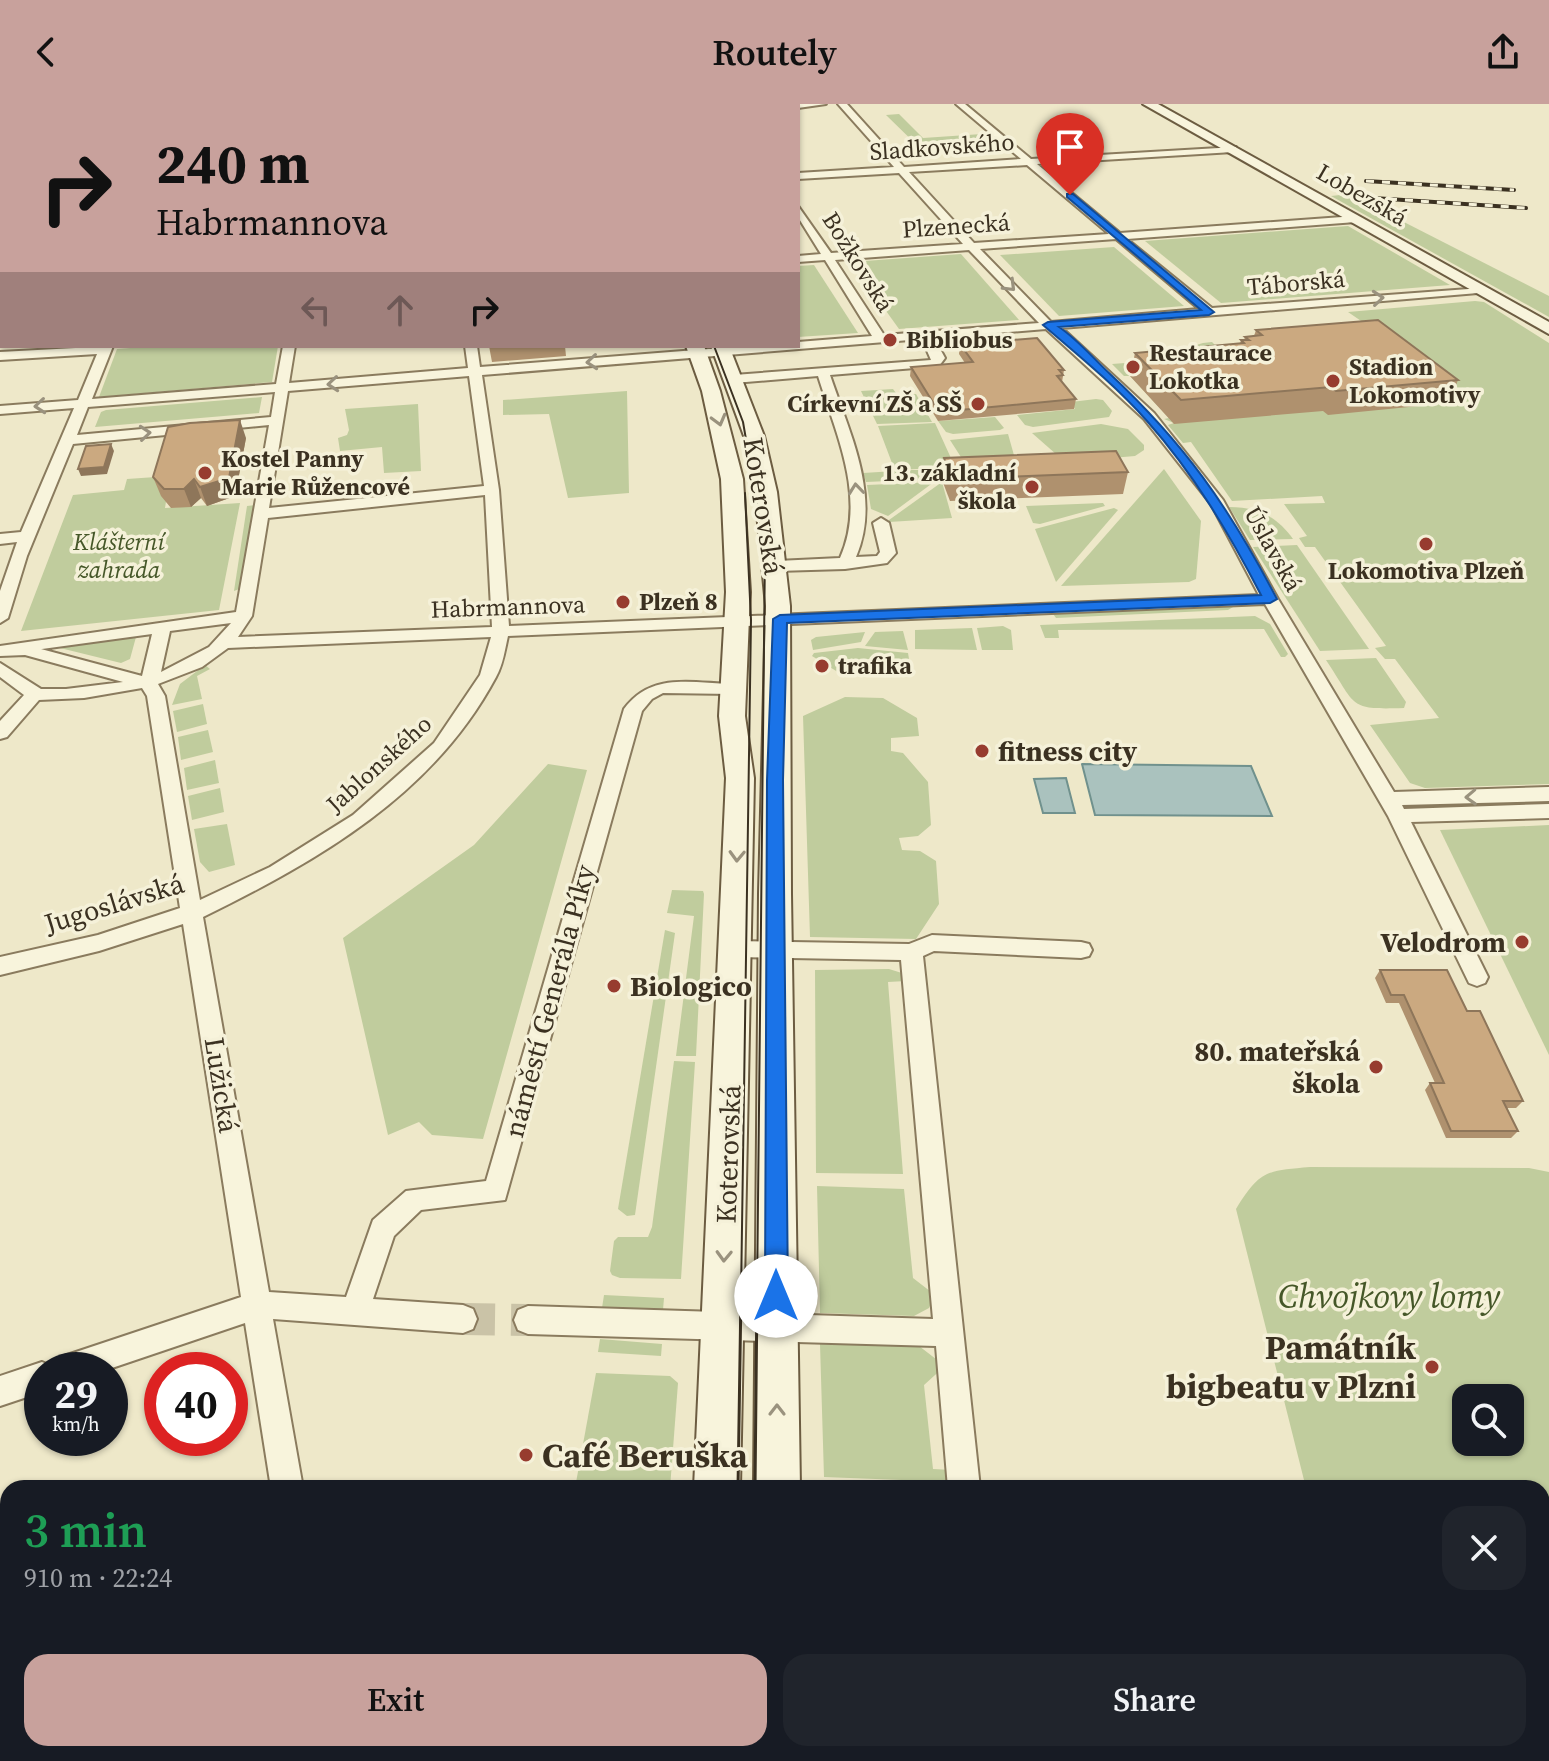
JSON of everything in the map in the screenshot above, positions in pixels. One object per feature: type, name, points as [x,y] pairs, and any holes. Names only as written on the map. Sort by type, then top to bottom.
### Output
[{"type":"street","points":[[800,105],[822,104]]},
{"type":"street","name":"Úslavská","points":[[842,104],[971,246],[1048,325],[1060,332],[1149,416],[1181,454],[1232,526],[1270,599],[1393,807],[1477,977]]},
{"type":"street","points":[[960,104],[1209,312]]},
{"type":"street","name":"Lobezská","points":[[1149,104],[1549,329]]},
{"type":"street","name":"Sladkovského","points":[[800,176],[1233,149]]},
{"type":"street","name":"Božkovská","points":[[800,212],[880,339]]},
{"type":"street","name":"Plzenecká","points":[[800,259],[1356,219]]},
{"type":"street","name":"Táborská","points":[[800,346],[1478,290]]},
{"type":"street","points":[[734,379],[935,363],[939,358],[926,335]]},
{"type":"street","points":[[0,356],[106,348],[80,404],[28,536],[0,618]]},
{"type":"street","points":[[0,668],[35,693],[68,694],[149,684],[227,643],[244,616],[289,348]]},
{"type":"street","name":"Jablonského","points":[[243,888],[277,872],[360,820],[441,747],[489,675],[501,631],[492,490],[471,348]]},
{"type":"street","name":"Táborská","points":[[0,410],[746,348]]},
{"type":"street","name":"Koterovská","points":[[721,349],[754,436],[767,492],[777,566],[780,619],[775,780],[777,1480]]},
{"type":"street","name":"Koterovská","points":[[696,350],[711,391],[732,479],[738,552],[732,716],[740,778],[717,1480]]},
{"type":"street","points":[[823,372],[857,484],[858,524],[854,550],[845,564]]},
{"type":"street","points":[[67,440],[278,420]]},
{"type":"street","points":[[259,514],[492,490]]},
{"type":"street","points":[[777,566],[873,562],[886,557],[888,553],[881,523]]},
{"type":"street","points":[[0,539],[28,536]]},
{"type":"street","name":"Habrmannova","points":[[227,643],[1270,599]]},
{"type":"street","points":[[25,650],[38,644],[244,616]]},
{"type":"street","points":[[149,684],[162,628]]},
{"type":"street","points":[[0,651],[25,650],[149,684]]},
{"type":"street","name":"Lužická","points":[[149,684],[156,696],[194,912],[286,1480]]},
{"type":"street","name":"náměstí Generála Píky","points":[[355,1312],[383,1229],[415,1199],[496,1192],[633,709],[646,695],[660,688],[732,689]]},
{"type":"street","points":[[0,733],[35,693]]},
{"type":"street","points":[[1393,807],[1549,794]]},
{"type":"street","points":[[1393,807],[1549,811]]},
{"type":"street","name":"Jugoslávská","points":[[0,966],[99,943],[194,912],[243,888]]},
{"type":"street","points":[[734,949],[911,952],[932,943],[1081,950]]},
{"type":"street","points":[[911,952],[963,1480]]},
{"type":"street","points":[[118,1352],[258,1305],[463,1319]]},
{"type":"street","points":[[528,1320],[949,1333]]},
{"type":"street","points":[[0,1391],[24,1383]]},
{"type":"green space","points":[[899,114],[923,138],[982,134],[998,149],[949,148],[952,153],[926,154],[886,115]]},
{"type":"green space","points":[[1349,194],[1549,296],[1549,317],[1331,196]]},
{"type":"green space","points":[[1348,226],[1450,285],[1221,303],[1145,241]]},
{"type":"green space","points":[[1114,247],[1184,306],[1059,316],[1000,255]]},
{"type":"green space","points":[[961,254],[1019,320],[899,329],[851,262]]},
{"type":"green space","points":[[814,265],[858,333],[800,337],[800,266]]},
{"type":"green space","name":"Lokomotiva Plzeň","points":[[1484,302],[1549,343],[1549,784],[1425,788],[1410,783],[1370,725],[1439,718],[1395,659],[1385,659],[1375,648],[1386,646],[1315,547],[1305,547],[1299,538],[1307,536],[1284,504],[1325,503],[1322,496],[1232,501],[1191,442],[1183,443],[1168,425],[1174,423],[1164,419],[1169,418],[1130,376],[1124,376],[1112,364],[1138,362],[1212,342],[1218,348],[1383,336],[1348,312]]},
{"type":"green space","points":[[278,348],[272,382],[99,397],[117,349]]},
{"type":"green space","points":[[893,389],[898,396],[916,394],[932,422],[877,424],[861,391]]},
{"type":"green space","points":[[627,391],[629,493],[568,498],[549,414],[503,415],[503,400]]},
{"type":"green space","points":[[262,397],[259,413],[95,427],[101,412],[106,410]]},
{"type":"green space","points":[[1103,400],[1112,411],[1109,417],[1033,427],[1025,425],[1017,415],[1075,409],[1071,402]]},
{"type":"green space","points":[[418,404],[421,471],[384,473],[382,447],[340,451],[338,438],[347,435],[349,430],[345,409]]},
{"type":"green space","points":[[995,417],[1004,428],[953,434],[946,432],[938,421]]},
{"type":"green space","points":[[935,423],[955,467],[897,470],[930,470],[933,479],[866,482],[863,473],[895,471],[878,426]]},
{"type":"green space","points":[[1101,424],[1128,429],[1144,445],[1144,450],[1135,456],[1065,462],[1032,433]]},
{"type":"green space","points":[[1008,434],[1017,466],[968,468],[950,440]]},
{"type":"green space","points":[[1164,469],[1201,521],[1196,579],[1189,582],[1061,586]]},
{"type":"green space","name":"Klášterní zahrada","points":[[170,476],[165,508],[240,503],[219,610],[21,631],[73,495],[124,490],[127,479]]},
{"type":"green space","points":[[934,482],[888,516],[871,509],[867,485]]},
{"type":"green space","points":[[942,482],[952,518],[889,522],[889,520]]},
{"type":"green space","points":[[1103,503],[1105,506],[1040,524],[1033,523],[1026,506]]},
{"type":"green space","points":[[256,505],[242,588],[234,591],[247,506]]},
{"type":"green space","points":[[1229,507],[1266,514],[1293,539],[1250,540]]},
{"type":"green space","points":[[1114,508],[1118,510],[1056,582],[1035,529]]},
{"type":"green space","points":[[1297,545],[1369,649],[1320,651],[1253,547]]},
{"type":"green space","points":[[1231,603],[1233,607],[1228,610],[1056,618],[1051,611]]},
{"type":"green space","points":[[1255,616],[1270,624],[1288,654],[1285,657],[1281,657],[1264,629],[1058,630],[1059,638],[1045,638],[1040,625]]},
{"type":"green space","points":[[1003,626],[1011,630],[1013,650],[982,650],[977,628]]},
{"type":"green space","points":[[972,628],[977,650],[915,649],[915,630]]},
{"type":"green space","points":[[903,631],[908,650],[865,646],[875,632]]},
{"type":"green space","points":[[865,632],[861,642],[813,650],[811,640],[816,637]]},
{"type":"green space","points":[[136,637],[130,659],[121,663],[56,647]]},
{"type":"green space","points":[[858,648],[908,653],[911,671],[841,674],[812,656],[814,653]]},
{"type":"green space","points":[[1376,658],[1406,702],[1404,708],[1372,708],[1355,702],[1326,660]]},
{"type":"green space","points":[[205,665],[210,669],[197,676],[202,699],[172,705],[180,684]]},
{"type":"green space","points":[[845,697],[883,698],[917,718],[919,736],[891,738],[891,751],[903,753],[928,782],[931,825],[918,836],[899,838],[902,850],[920,851],[936,861],[939,904],[916,939],[810,937],[803,716]]},
{"type":"green space","points":[[203,704],[207,724],[177,732],[173,711]]},
{"type":"green space","points":[[208,730],[213,752],[181,760],[178,737]]},
{"type":"green space","points":[[215,760],[219,783],[187,790],[184,768]]},
{"type":"green space","points":[[548,764],[587,770],[483,1139],[432,1135],[419,1122],[388,1135],[343,938],[474,845]]},
{"type":"green space","points":[[220,788],[224,812],[192,820],[188,796]]},
{"type":"green space","points":[[227,824],[235,865],[209,872],[200,862],[194,829]]},
{"type":"green space","name":"Velodrom","points":[[1549,825],[1549,1055],[1440,830]]},
{"type":"green space","points":[[672,890],[703,891],[704,894],[696,1056],[676,1056],[694,916],[667,913]]},
{"type":"green space","points":[[665,930],[675,933],[635,1215],[627,1216],[618,1209]]},
{"type":"green space","points":[[889,969],[905,974],[906,981],[888,982],[903,1174],[816,1173],[815,970]]},
{"type":"green space","points":[[674,1061],[695,1062],[681,1279],[620,1278],[610,1271],[614,1241],[618,1237],[648,1237],[652,1227]]},
{"type":"green space","name":"Chvojkovy lomy","points":[[1310,1167],[1529,1168],[1549,1172],[1549,1480],[1304,1480],[1236,1209],[1258,1180],[1266,1175]]},
{"type":"green space","points":[[817,1186],[904,1189],[913,1278],[935,1295],[929,1308],[914,1316],[820,1313]]},
{"type":"green space","points":[[604,1295],[664,1298],[663,1310],[602,1308]]},
{"type":"green space","points":[[600,1339],[662,1344],[661,1356],[598,1352]]},
{"type":"green space","points":[[820,1344],[919,1346],[945,1366],[924,1385],[933,1469],[952,1470],[953,1480],[824,1477]]},
{"type":"green space","points":[[596,1373],[670,1376],[678,1383],[671,1480],[576,1480]]},
{"type":"water","points":[[1082,764],[1251,766],[1272,816],[1095,815]]},
{"type":"water","points":[[1066,778],[1075,813],[1043,813],[1034,779]]},
{"type":"building","points":[[1378,320],[1458,380],[1181,400],[1135,353],[1244,343],[1241,340],[1249,340],[1245,337],[1262,335],[1256,330]]},
{"type":"building","points":[[1037,338],[1064,370],[1059,370],[1063,375],[1057,376],[1076,399],[939,412],[911,367],[973,362],[960,344]]},
{"type":"building","points":[[240,420],[229,478],[200,487],[194,479],[184,489],[164,489],[153,477],[168,427]]},
{"type":"building","points":[[111,444],[104,467],[78,469],[86,446]]},
{"type":"building","points":[[1116,451],[1128,472],[952,479],[944,458]]},
{"type":"building","name":"80. mateřská škola","points":[[1380,970],[1447,970],[1467,1011],[1480,1011],[1523,1101],[1503,1101],[1518,1131],[1451,1131],[1430,1083],[1444,1083],[1404,995],[1391,995]]},
{"type":"tunnel","points":[[463,1319],[528,1320]]},
{"type":"tram line","points":[[715,348],[743,422],[765,550],[757,1295]]},
{"type":"tram line","points":[[741,1295],[751,620],[745,493]]},
{"type":"tram line","points":[[738,1480],[741,1293]]},
{"type":"tram line","points":[[755,1480],[757,1293]]},
{"type":"railway","points":[[1366,181],[1514,190]]},
{"type":"railway","points":[[1373,198],[1526,208]]},
{"type":"place","name":"Bibliobus","points":[[890,340]]},
{"type":"place","name":"Restaurace Lokotka","points":[[1133,367]]},
{"type":"place","name":"Stadion Lokomotivy","points":[[1333,381]]},
{"type":"place","name":"Církevní ZŠ a SŠ","points":[[978,404]]},
{"type":"place","name":"Kostel Panny Marie Růžencové","points":[[205,473]]},
{"type":"place","name":"13. základní škola","points":[[1032,487]]},
{"type":"place","name":"Lokomotiva Plzeň","points":[[1426,544]]},
{"type":"place","name":"Plzeň 8","points":[[623,602]]},
{"type":"place","name":"trafika","points":[[822,666]]},
{"type":"place","name":"fitness city","points":[[982,751]]},
{"type":"place","name":"Velodrom","points":[[1522,942]]},
{"type":"place","name":"Biologico","points":[[614,986]]},
{"type":"place","name":"80. mateřská škola","points":[[1376,1067]]},
{"type":"place","name":"Památník bigbeatu v Plzni","points":[[1432,1367]]},
{"type":"place","name":"Café Beruška","points":[[526,1455]]},
{"type":"route","points":[[776,1296],[775,780],[780,619],[1017,610],[1063,605],[1270,599],[1218,503],[1181,454],[1149,416],[1060,332],[1048,325],[1209,312],[1070,195]]}]
